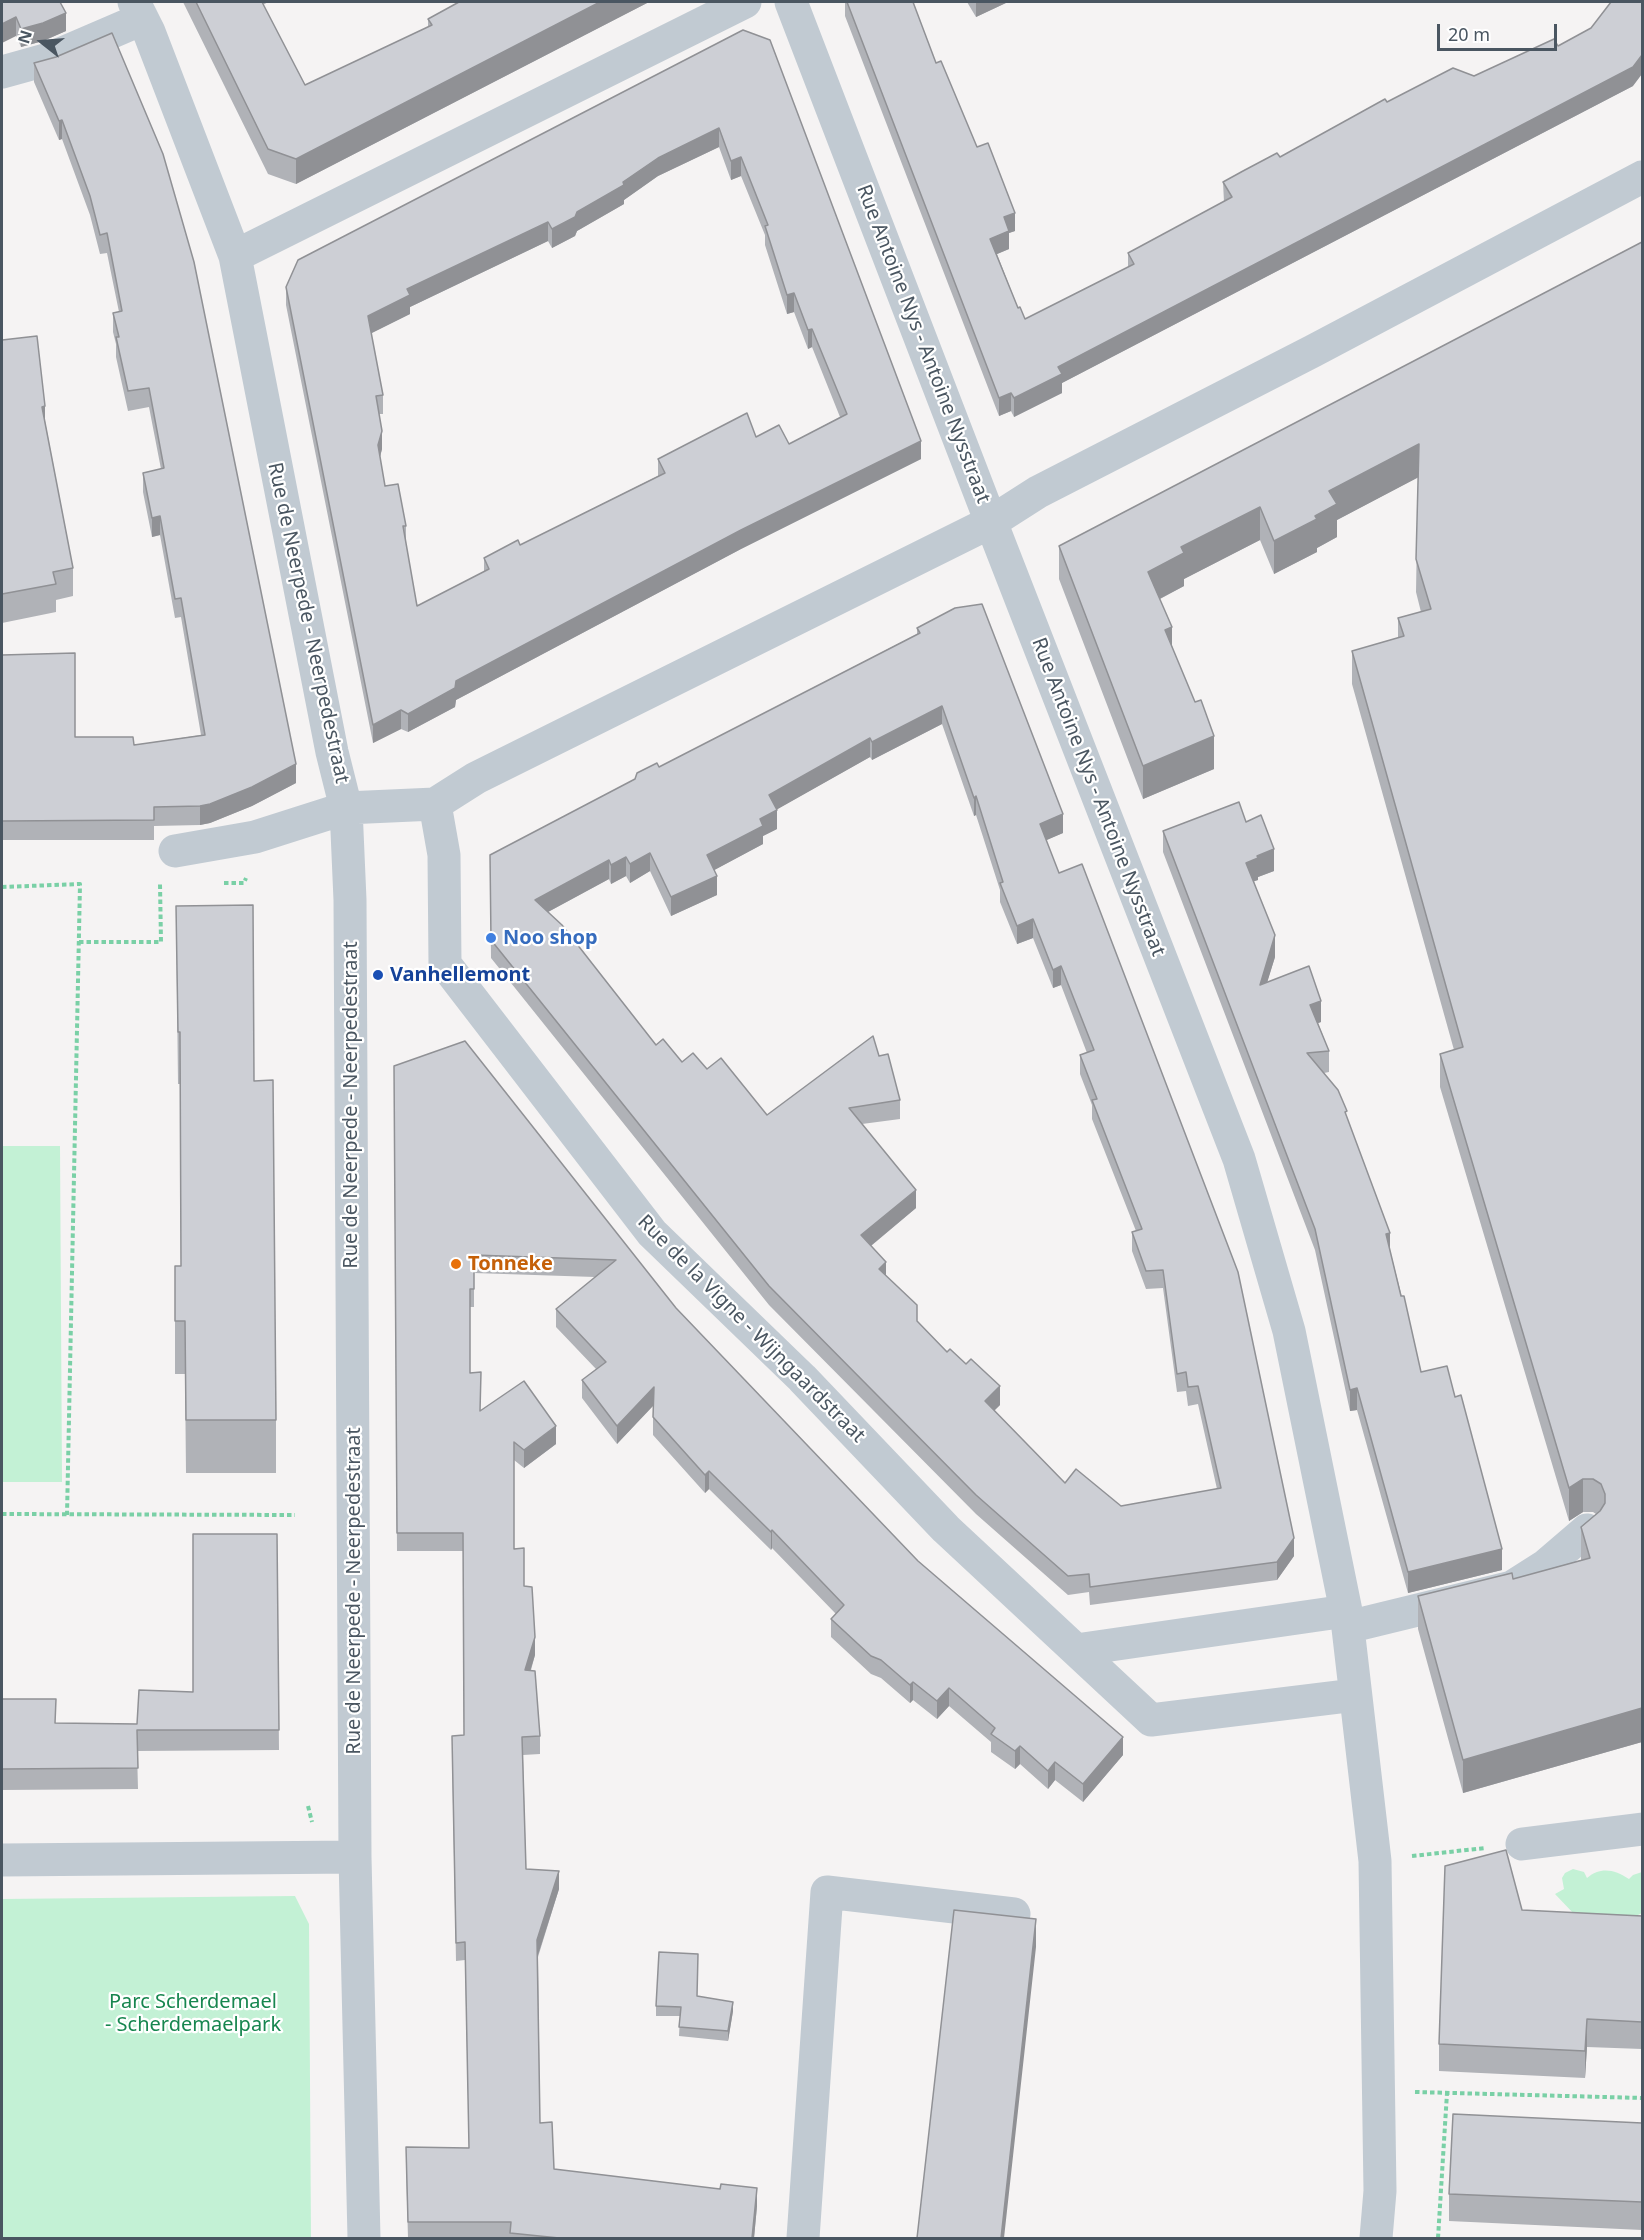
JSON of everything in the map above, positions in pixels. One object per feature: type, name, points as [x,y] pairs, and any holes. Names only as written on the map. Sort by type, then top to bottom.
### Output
[{"type":"street","points":[[235,256],[745,2]]},
{"type":"street","name":"Rue Antoine Nys - Antoine Nysstraat","points":[[791,2],[1239,1159],[1289,1330],[1347,1619],[1375,1861],[1380,2190],[1376,2238]]},
{"type":"street","points":[[2,72],[49,59],[138,10]]},
{"type":"street","name":"Rue de Neerpede - Neerpedestraat","points":[[138,10],[235,256],[332,752],[346,808],[351,1006],[355,1857],[364,2238]]},
{"type":"street","points":[[175,851],[255,837],[346,808],[435,804],[476,778],[991,522],[1038,492],[1642,177]]},
{"type":"street","name":"Rue de la Vigne - Wijngaardstraat","points":[[435,804],[444,855],[445,964],[652,1233],[802,1378],[946,1529],[1151,1720],[1355,1695]]},
{"type":"street","points":[[1076,1650],[1347,1619],[1512,1587],[1545,1566],[1587,1530]]},
{"type":"street","points":[[1522,1844],[1642,1829]]},
{"type":"street","points":[[2,1860],[355,1857]]},
{"type":"street","points":[[803,2238],[827,1892],[1014,1914]]},
{"type":"path","points":[[220,883],[244,883],[255,848],[255,837]]},
{"type":"path","points":[[79,942],[160,942],[160,883]]},
{"type":"path","points":[[2,887],[80,884],[67,1515]]},
{"type":"path","points":[[2,1514],[295,1515]]},
{"type":"path","points":[[1375,1861],[1522,1844]]},
{"type":"path","points":[[1379,2091],[1642,2098]]},
{"type":"path","points":[[1438,2238],[1448,2093]]},
{"type":"green space","points":[[2,1146],[60,1146],[62,1482],[2,1482]]},
{"type":"green space","points":[[1573,1869],[1584,1872],[1587,1878],[1598,1872],[1608,1871],[1629,1879],[1642,1872],[1642,1913],[1634,1917],[1574,1914],[1555,1894],[1564,1889],[1562,1878],[1565,1873]]},
{"type":"green space","name":"Parc Scherdemael - Scherdemaelpark","points":[[295,1896],[309,1924],[311,2238],[2,2238],[2,1899]]},
{"type":"building","points":[[2,2],[60,2],[66,13],[21,29],[16,17],[2,24]]},
{"type":"building","points":[[196,2],[262,2],[305,85],[432,25],[428,19],[459,2],[600,2],[296,159],[268,149]]},
{"type":"building","points":[[847,2],[913,2],[936,63],[941,61],[977,147],[988,143],[1015,213],[1004,217],[1009,231],[990,239],[1018,308],[1020,307],[1025,319],[1134,264],[1128,253],[1232,197],[1223,182],[1277,153],[1280,157],[1385,99],[1387,102],[1453,68],[1474,76],[1554,39],[1558,46],[1591,28],[1611,2],[1642,2],[1642,55],[1633,67],[1058,367],[1062,374],[1014,398],[1011,393],[999,398]]},
{"type":"building","points":[[743,30],[770,40],[921,441],[741,530],[456,681],[455,688],[408,714],[401,710],[373,725],[286,287],[298,260]],"holes":[[[719,128],[731,161],[741,157],[768,225],[765,226],[787,295],[794,293],[808,330],[812,329],[847,414],[789,444],[779,425],[756,437],[747,413],[658,459],[665,473],[520,545],[518,540],[484,558],[489,569],[417,606],[398,484],[385,486],[378,445],[382,431],[376,396],[383,395],[368,316],[410,295],[407,289],[548,222],[552,229],[575,217],[577,212],[624,185],[623,182],[658,158]]]},
{"type":"building","points":[[112,33],[163,154],[194,262],[296,764],[252,787],[210,804],[154,807],[154,820],[2,821],[2,655],[75,653],[75,737],[133,737],[134,745],[205,735],[181,598],[175,599],[160,516],[152,518],[143,473],[164,468],[149,388],[128,391],[116,337],[119,337],[113,313],[122,311],[107,233],[100,235],[90,196],[62,120],[59,121],[34,63],[56,57]]},
{"type":"building","points":[[1642,242],[1642,1708],[1463,1760],[1418,1596],[1512,1573],[1513,1579],[1590,1558],[1581,1527],[1600,1511],[1605,1503],[1605,1494],[1601,1484],[1593,1479],[1583,1479],[1569,1488],[1440,1054],[1463,1047],[1352,651],[1404,636],[1398,618],[1431,609],[1416,559],[1419,444],[1329,491],[1337,504],[1315,516],[1317,519],[1274,541],[1260,507],[1181,547],[1184,553],[1148,572],[1172,627],[1165,630],[1195,702],[1201,700],[1214,736],[1143,766],[1059,546]]},
{"type":"building","points":[[37,336],[45,406],[42,407],[73,568],[53,572],[56,584],[2,594],[2,340]]},
{"type":"building","points":[[982,604],[1063,814],[1040,824],[1059,873],[1082,864],[1238,1272],[1294,1538],[1277,1562],[1090,1587],[1089,1574],[1068,1576],[976,1495],[769,1286],[491,940],[490,855],[635,779],[637,773],[657,763],[659,767],[920,633],[917,628],[955,608]],"holes":[[[942,706],[974,798],[976,796],[1003,882],[1000,883],[1017,926],[1033,919],[1053,970],[1061,966],[1094,1050],[1080,1055],[1097,1099],[1092,1100],[1142,1229],[1132,1232],[1146,1271],[1163,1270],[1177,1374],[1186,1372],[1188,1387],[1198,1386],[1221,1488],[1121,1506],[1076,1469],[1065,1483],[985,1401],[1000,1386],[971,1359],[966,1364],[950,1349],[947,1352],[917,1321],[917,1305],[879,1269],[886,1262],[861,1235],[916,1190],[849,1108],[900,1100],[888,1054],[879,1056],[873,1036],[767,1115],[721,1058],[707,1069],[693,1053],[682,1062],[663,1039],[656,1045],[562,925],[535,900],[609,860],[611,865],[626,857],[630,864],[650,853],[671,897],[717,876],[707,855],[763,826],[760,819],[777,810],[769,795],[870,738],[872,742]]]},
{"type":"building","points":[[1239,802],[1246,822],[1261,815],[1274,849],[1246,863],[1275,935],[1260,985],[1309,966],[1321,1001],[1310,1005],[1329,1051],[1307,1053],[1338,1090],[1347,1111],[1345,1112],[1390,1233],[1386,1234],[1401,1296],[1404,1296],[1421,1372],[1447,1366],[1455,1397],[1461,1395],[1502,1549],[1408,1572],[1357,1388],[1350,1390],[1315,1229],[1163,831]]},
{"type":"building","points":[[253,905],[254,1081],[273,1080],[276,1420],[186,1420],[185,1321],[175,1321],[175,1266],[181,1266],[180,1032],[178,1032],[176,906]]},
{"type":"building","points":[[465,1041],[676,1308],[918,1561],[1123,1737],[1083,1784],[1055,1762],[1048,1771],[1020,1746],[1015,1751],[991,1734],[995,1728],[949,1688],[937,1701],[913,1682],[910,1685],[881,1660],[871,1656],[831,1619],[844,1605],[772,1530],[771,1532],[709,1471],[705,1475],[653,1417],[654,1387],[617,1426],[582,1380],[606,1362],[556,1309],[616,1260],[474,1255],[474,1289],[470,1289],[470,1373],[481,1372],[480,1411],[524,1381],[556,1426],[524,1450],[514,1442],[514,1549],[524,1548],[524,1586],[532,1587],[535,1637],[525,1670],[535,1671],[540,1736],[522,1737],[526,1869],[559,1871],[537,1940],[540,2123],[552,2122],[554,2169],[720,2189],[721,2184],[757,2188],[752,2238],[559,2238],[510,2233],[511,2222],[408,2222],[406,2147],[469,2148],[465,1942],[456,1943],[452,1736],[464,1735],[463,1533],[397,1533],[394,1066]]},
{"type":"building","points":[[193,1534],[277,1534],[279,1730],[137,1730],[138,1768],[2,1769],[2,1699],[56,1699],[55,1723],[137,1724],[139,1690],[193,1692]]},
{"type":"building","points":[[1506,1850],[1522,1910],[1642,1916],[1642,2022],[1587,2019],[1585,2051],[1439,2044],[1445,1866]]},
{"type":"building","points":[[954,1910],[1036,1919],[1001,2238],[917,2238]]},
{"type":"building","points":[[659,1952],[698,1954],[697,1996],[733,2002],[728,2031],[679,2027],[681,2007],[656,2006]]},
{"type":"building","points":[[1453,2114],[1642,2123],[1642,2202],[1449,2194]]},
{"type":"place","name":"Noo shop","points":[[491,938]]},
{"type":"place","name":"Vanhellemont","points":[[378,975]]},
{"type":"place","name":"Tonneke","points":[[456,1264]]}]
